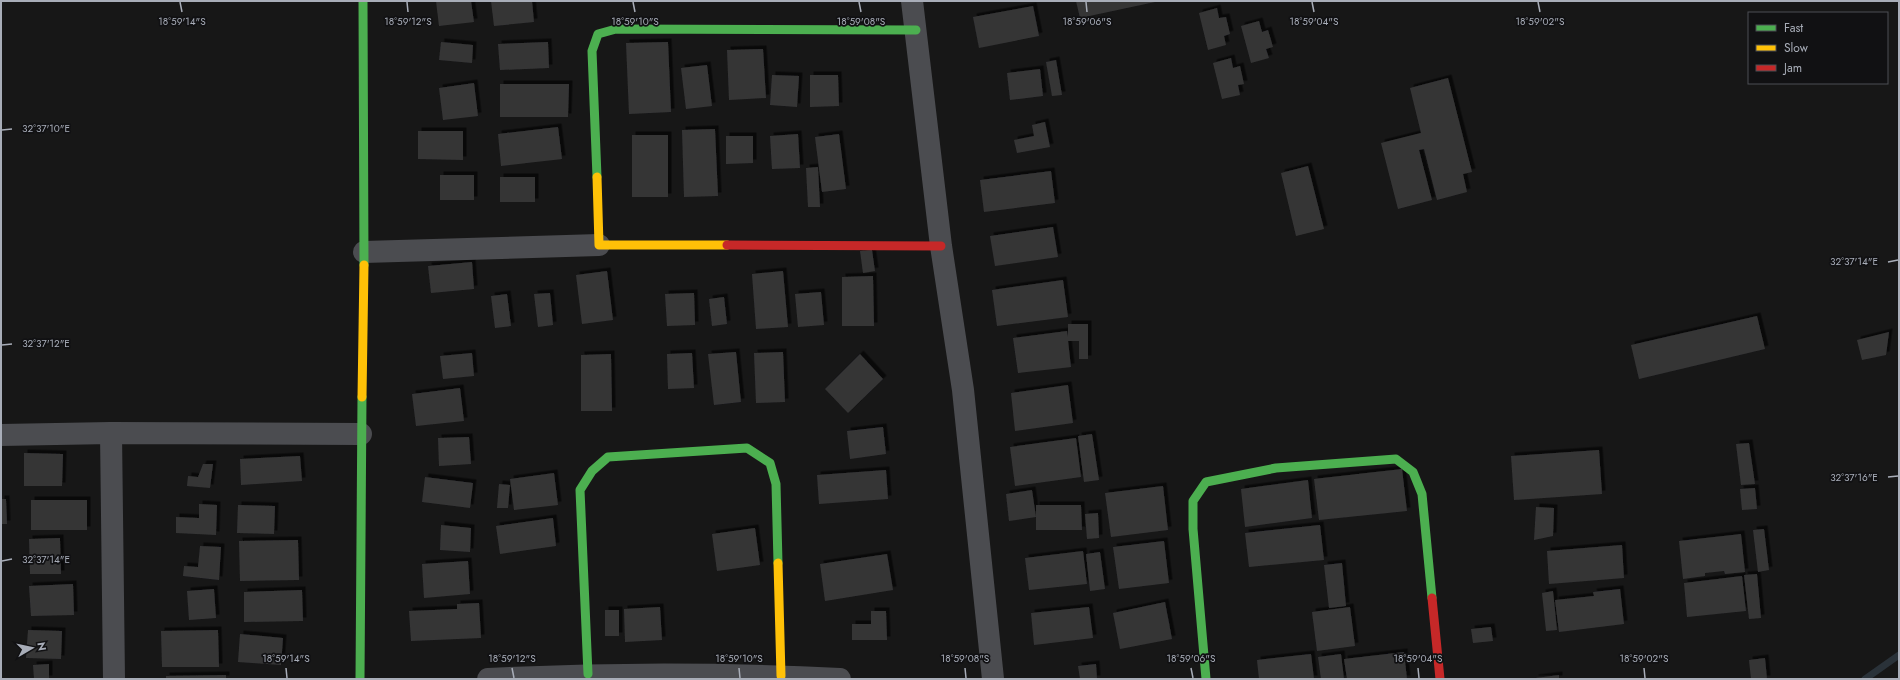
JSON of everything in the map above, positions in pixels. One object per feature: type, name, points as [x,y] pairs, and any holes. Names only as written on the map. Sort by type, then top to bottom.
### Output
[{"type":"street","points":[[360,679],[360,434],[364,252],[363,1]]},
{"type":"street","points":[[912,1],[941,246],[963,390],[992,679]]},
{"type":"street","points":[[599,245],[592,51],[598,34],[616,29],[916,30]]},
{"type":"street","points":[[364,252],[599,245],[941,246]]},
{"type":"street","points":[[1,435],[111,433],[360,434]]},
{"type":"street","points":[[111,433],[114,679]]},
{"type":"street","points":[[588,674],[580,490],[592,471],[608,457],[747,448],[770,463],[776,484],[781,676]]},
{"type":"street","points":[[1206,679],[1193,508],[1193,501],[1206,482],[1231,475],[1304,464],[1396,459],[1413,472],[1422,494],[1440,679]]},
{"type":"street","points":[[488,679],[588,674],[781,676],[840,679]]},
{"type":"building","points":[[436,1],[471,1],[474,22],[439,26]]},
{"type":"building","points":[[491,1],[532,1],[534,22],[494,26]]},
{"type":"building","points":[[1076,1],[1155,1],[1155,2],[1080,18]]},
{"type":"building","points":[[1033,6],[1039,36],[979,48],[973,17]]},
{"type":"building","points":[[1217,8],[1219,18],[1226,17],[1230,34],[1224,36],[1226,45],[1208,50],[1199,13]]},
{"type":"building","points":[[1259,21],[1262,32],[1268,30],[1273,47],[1266,49],[1269,58],[1251,63],[1241,26]]},
{"type":"building","points":[[441,42],[473,45],[472,63],[439,60]]},
{"type":"building","points":[[548,42],[549,68],[500,70],[498,44]]},
{"type":"building","points":[[668,42],[671,112],[629,114],[626,43]]},
{"type":"building","points":[[763,49],[766,98],[729,100],[727,50]]},
{"type":"building","points":[[1231,58],[1233,68],[1240,66],[1244,84],[1238,85],[1240,95],[1222,99],[1213,63]]},
{"type":"building","points":[[1056,60],[1062,95],[1052,96],[1046,62]]},
{"type":"building","points":[[707,65],[712,106],[686,109],[681,68]]},
{"type":"building","points":[[1040,69],[1043,96],[1010,100],[1007,73]]},
{"type":"building","points":[[772,75],[799,76],[797,107],[770,105]]},
{"type":"building","points":[[810,75],[838,75],[839,106],[810,107]]},
{"type":"building","points":[[1448,78],[1472,172],[1463,174],[1467,192],[1437,200],[1424,149],[1419,150],[1432,200],[1398,209],[1381,143],[1421,133],[1410,88]]},
{"type":"building","points":[[474,83],[478,116],[443,120],[439,88]]},
{"type":"building","points":[[500,84],[569,84],[568,117],[500,117]]},
{"type":"building","points":[[1045,122],[1050,147],[1017,153],[1014,140],[1034,136],[1032,125]]},
{"type":"building","points":[[558,127],[562,159],[501,166],[498,134]]},
{"type":"building","points":[[715,129],[718,196],[684,197],[682,130]]},
{"type":"building","points":[[418,131],[463,131],[463,160],[418,159]]},
{"type":"building","points":[[798,134],[800,168],[772,169],[770,136]]},
{"type":"building","points":[[839,134],[846,189],[822,192],[815,137]]},
{"type":"building","points":[[632,135],[668,135],[668,197],[632,197]]},
{"type":"building","points":[[726,136],[753,136],[753,163],[726,164]]},
{"type":"building","points":[[1308,166],[1324,229],[1296,236],[1281,173]]},
{"type":"building","points":[[818,167],[820,207],[808,207],[806,168]]},
{"type":"building","points":[[1051,171],[1055,203],[984,212],[980,180]]},
{"type":"building","points":[[440,175],[474,175],[474,200],[440,200]]},
{"type":"building","points":[[500,177],[535,177],[535,202],[500,202]]},
{"type":"building","points":[[1053,227],[1058,257],[995,266],[990,236]]},
{"type":"building","points":[[872,250],[875,271],[863,273],[860,251]]},
{"type":"building","points":[[472,262],[474,289],[431,293],[428,266]]},
{"type":"building","points":[[607,271],[613,320],[582,324],[576,275]]},
{"type":"building","points":[[783,271],[788,327],[756,329],[752,274]]},
{"type":"building","points":[[873,276],[874,326],[842,326],[842,277]]},
{"type":"building","points":[[1063,280],[1068,317],[997,326],[992,290]]},
{"type":"building","points":[[821,292],[824,325],[798,327],[795,294]]},
{"type":"building","points":[[550,293],[553,325],[538,327],[534,294]]},
{"type":"building","points":[[694,293],[695,325],[667,326],[665,294]]},
{"type":"building","points":[[507,294],[511,326],[495,328],[491,296]]},
{"type":"building","points":[[724,297],[727,324],[712,326],[709,299]]},
{"type":"building","points":[[1757,316],[1765,349],[1639,379],[1631,345]]},
{"type":"building","points":[[1068,324],[1088,324],[1088,359],[1079,359],[1079,341],[1068,341],[1071,367],[1018,373],[1013,338],[1067,331],[1068,337]]},
{"type":"building","points":[[1889,332],[1886,355],[1862,360],[1857,340]]},
{"type":"building","points":[[736,352],[741,402],[714,405],[708,354]]},
{"type":"building","points":[[783,352],[785,402],[756,403],[754,353]]},
{"type":"building","points":[[472,353],[474,376],[443,379],[440,356]]},
{"type":"building","points":[[692,353],[694,388],[668,389],[667,354]]},
{"type":"building","points":[[611,354],[612,411],[581,411],[581,355]]},
{"type":"building","points":[[860,354],[883,379],[848,413],[825,389]]},
{"type":"building","points":[[1068,385],[1073,423],[1015,431],[1011,393]]},
{"type":"building","points":[[460,388],[464,421],[416,426],[412,394]]},
{"type":"building","points":[[883,427],[886,454],[850,459],[847,431]]},
{"type":"building","points":[[1092,434],[1099,480],[1084,482],[1078,436]]},
{"type":"building","points":[[469,437],[471,464],[439,466],[438,438]]},
{"type":"building","points":[[1076,438],[1081,477],[1015,486],[1010,447]]},
{"type":"building","points":[[1749,443],[1755,484],[1741,485],[1736,444]]},
{"type":"building","points":[[1599,450],[1602,494],[1514,500],[1511,456]]},
{"type":"building","points":[[24,453],[63,454],[62,486],[24,486]]},
{"type":"building","points":[[300,456],[302,481],[241,485],[240,459]]},
{"type":"building","points":[[203,464],[213,464],[210,488],[187,486],[188,476],[198,477]]},
{"type":"building","points":[[1402,469],[1407,511],[1319,520],[1314,479]]},
{"type":"building","points":[[886,470],[888,499],[819,504],[817,475]]},
{"type":"building","points":[[554,473],[558,505],[514,510],[510,479]]},
{"type":"building","points":[[425,477],[473,483],[470,508],[422,502]]},
{"type":"building","points":[[1308,480],[1312,518],[1245,527],[1241,489]]},
{"type":"building","points":[[499,484],[510,485],[508,508],[497,508]]},
{"type":"building","points":[[1163,486],[1168,530],[1111,537],[1105,493]]},
{"type":"building","points":[[1755,488],[1757,509],[1742,510],[1740,489]]},
{"type":"building","points":[[1032,490],[1036,517],[1009,521],[1006,494]]},
{"type":"building","points":[[1,499],[6,499],[7,524],[1,524]]},
{"type":"building","points":[[31,500],[87,500],[87,530],[31,530]]},
{"type":"building","points":[[199,504],[217,505],[216,535],[176,533],[176,517],[199,518]]},
{"type":"building","points":[[238,505],[275,506],[274,534],[237,533]]},
{"type":"building","points":[[1036,505],[1081,505],[1082,530],[1036,530]]},
{"type":"building","points":[[1536,507],[1554,508],[1553,536],[1534,540]]},
{"type":"building","points":[[1098,513],[1099,538],[1087,539],[1085,514]]},
{"type":"building","points":[[553,518],[556,546],[500,554],[496,526]]},
{"type":"building","points":[[441,525],[471,528],[470,552],[440,550]]},
{"type":"building","points":[[1320,525],[1324,560],[1249,567],[1245,533]]},
{"type":"building","points":[[755,528],[760,565],[717,571],[712,534]]},
{"type":"building","points":[[1764,529],[1769,570],[1758,572],[1753,530]]},
{"type":"building","points":[[1741,534],[1745,572],[1725,574],[1724,571],[1705,573],[1705,576],[1683,579],[1679,541]]},
{"type":"building","points":[[60,538],[61,574],[30,574],[29,539]]},
{"type":"building","points":[[298,540],[299,580],[240,581],[239,541]]},
{"type":"building","points":[[1164,541],[1169,583],[1119,589],[1113,547]]},
{"type":"building","points":[[1622,545],[1624,578],[1549,584],[1547,551]]},
{"type":"building","points":[[200,546],[221,547],[219,580],[183,576],[184,566],[198,567]]},
{"type":"building","points":[[1083,551],[1087,584],[1029,590],[1025,558]]},
{"type":"building","points":[[1100,552],[1105,589],[1090,591],[1086,554]]},
{"type":"building","points":[[887,554],[893,590],[825,601],[820,564]]},
{"type":"building","points":[[468,561],[470,594],[424,598],[422,564]]},
{"type":"building","points":[[1342,563],[1346,606],[1329,608],[1324,565]]},
{"type":"building","points":[[1757,574],[1761,618],[1749,619],[1744,575]]},
{"type":"building","points":[[1742,576],[1746,611],[1687,617],[1684,583]]},
{"type":"building","points":[[73,584],[74,615],[31,616],[29,586]]},
{"type":"building","points":[[214,589],[216,618],[189,620],[187,591]]},
{"type":"building","points":[[1620,589],[1624,624],[1559,632],[1555,600],[1594,596],[1593,592]]},
{"type":"building","points":[[302,590],[303,621],[244,622],[244,592]]},
{"type":"building","points":[[1553,591],[1557,630],[1546,631],[1542,593]]},
{"type":"building","points":[[1165,602],[1172,639],[1120,649],[1113,613]]},
{"type":"building","points":[[479,603],[481,638],[411,641],[409,611],[457,609],[457,604]]},
{"type":"building","points":[[660,607],[662,640],[625,642],[624,609]]},
{"type":"building","points":[[1089,607],[1093,638],[1034,645],[1031,613]]},
{"type":"building","points":[[1350,607],[1355,646],[1317,651],[1312,612]]},
{"type":"building","points":[[605,610],[619,610],[619,636],[605,636]]},
{"type":"building","points":[[871,611],[886,611],[887,640],[852,640],[852,624],[871,624]]},
{"type":"building","points":[[1491,627],[1493,641],[1473,643],[1471,629]]},
{"type":"building","points":[[28,630],[62,631],[61,659],[26,658]]},
{"type":"building","points":[[218,630],[219,667],[162,667],[161,631]]},
{"type":"building","points":[[240,634],[283,638],[281,665],[238,662]]},
{"type":"building","points":[[1404,652],[1407,679],[1347,679],[1344,659]]},
{"type":"building","points":[[1311,654],[1314,679],[1259,679],[1257,660]]},
{"type":"building","points":[[1341,654],[1344,679],[1321,679],[1318,657]]},
{"type":"building","points":[[1765,658],[1767,679],[1751,679],[1749,660]]},
{"type":"building","points":[[49,664],[49,679],[34,679],[33,665]]},
{"type":"building","points":[[1096,664],[1097,679],[1080,679],[1078,666]]},
{"type":"building","points":[[226,675],[226,679],[166,679],[166,676]]},
{"type":"building","points":[[1559,675],[1559,679],[1535,679],[1535,678]]},
{"type":"waterway","points":[[1865,679],[1899,655]]},
{"type":"traffic: fast","points":[[363,1],[364,265]]},
{"type":"traffic: fast","points":[[597,177],[592,51],[598,34],[616,29],[916,30]]},
{"type":"traffic: fast","points":[[360,679],[362,397]]},
{"type":"traffic: fast","points":[[588,674],[580,490],[592,471],[608,457],[747,448],[770,463],[776,484],[778,563]]},
{"type":"traffic: fast","points":[[1206,679],[1193,529],[1193,501],[1206,482],[1276,468],[1396,459],[1413,472],[1422,494],[1432,598]]},
{"type":"traffic: slow","points":[[597,177],[599,245],[727,245]]},
{"type":"traffic: slow","points":[[362,397],[364,265]]},
{"type":"traffic: slow","points":[[778,563],[781,676]]},
{"type":"traffic: jam","points":[[727,245],[941,246]]},
{"type":"traffic: jam","points":[[1432,598],[1440,679]]}]
